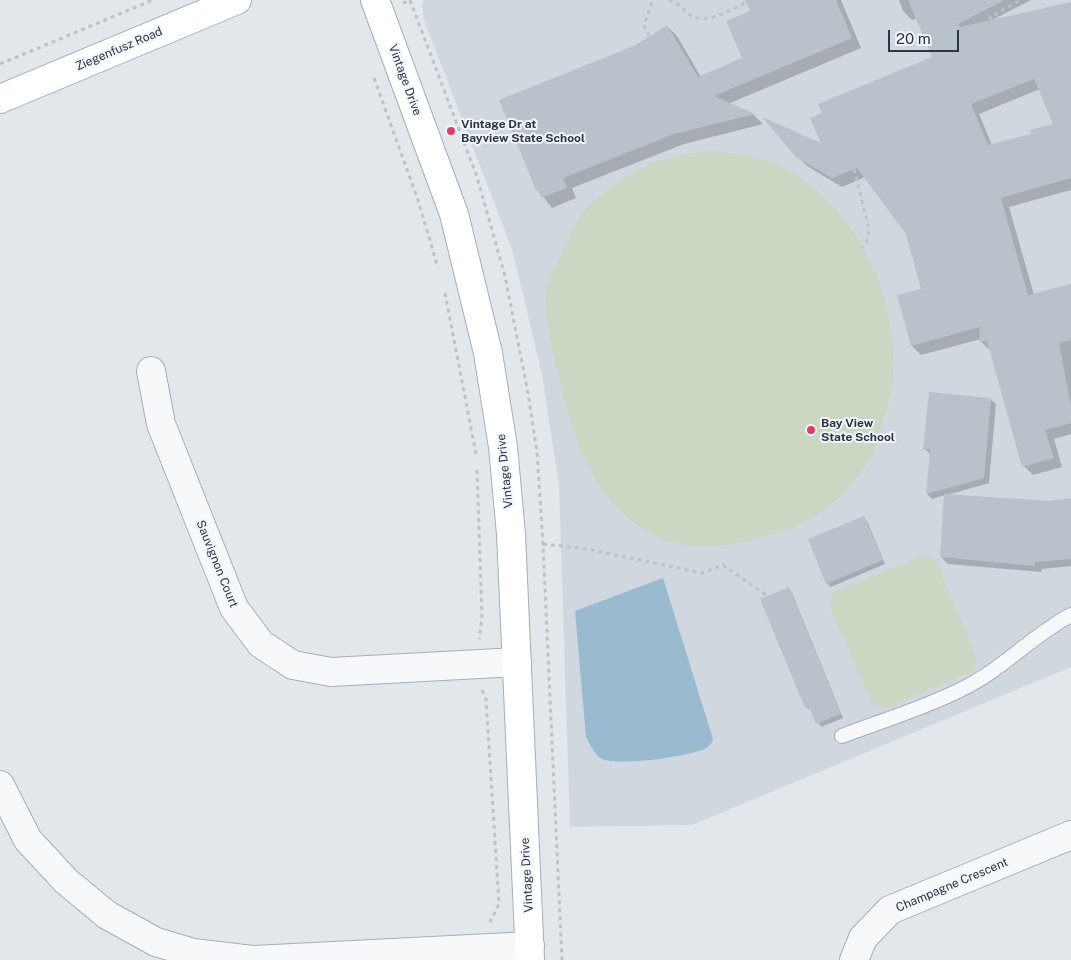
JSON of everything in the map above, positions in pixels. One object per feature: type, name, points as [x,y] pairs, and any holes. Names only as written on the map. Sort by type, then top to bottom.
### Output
[{"type":"street","name":"Ziegenfusz Road","points":[[0,99],[238,0]]},
{"type":"street","name":"Vintage Drive","points":[[377,5],[454,214],[488,353],[504,447],[511,534],[530,953]]},
{"type":"street","name":"Sauvignon Court","points":[[151,371],[161,424],[234,608],[261,644],[293,665],[331,672],[517,662]]},
{"type":"street","points":[[0,785],[28,840],[66,881],[152,951],[194,953],[253,960],[492,948],[530,953]]},
{"type":"street","name":"Champagne Crescent","points":[[854,960],[863,938],[890,910],[1071,835]]},
{"type":"lane","points":[[842,736],[960,690],[997,668],[1052,625],[1071,615]]},
{"type":"path","points":[[0,64],[153,0]]},
{"type":"path","points":[[649,36],[644,25],[653,0]]},
{"type":"path","points":[[669,0],[693,16],[703,18],[716,16],[751,0]]},
{"type":"path","points":[[995,27],[990,17],[1021,0]]},
{"type":"path","points":[[377,5],[410,1]]},
{"type":"path","points":[[372,71],[418,200],[441,277]]},
{"type":"path","points":[[854,169],[869,229],[867,241],[862,247]]},
{"type":"path","points":[[443,286],[477,459]]},
{"type":"path","points":[[477,468],[481,599],[479,637],[481,686],[486,699],[499,904],[489,919],[492,948]]},
{"type":"path","points":[[543,544],[587,549],[702,574],[724,565],[773,600]]},
{"type":"shaded area","name":"Bay View State School","points":[[424,0],[1071,0],[1071,667],[692,825],[570,827],[559,486],[542,374],[513,252],[424,20],[422,5]]},
{"type":"green space","points":[[710,151],[750,156],[773,163],[801,179],[826,199],[847,223],[865,251],[878,281],[888,312],[893,344],[893,376],[888,404],[874,449],[866,465],[855,480],[828,507],[812,518],[780,532],[728,545],[702,547],[676,543],[648,532],[626,516],[607,496],[592,474],[571,423],[552,349],[548,328],[546,297],[551,275],[575,225],[588,206],[617,183],[641,168],[680,155]]},
{"type":"green space","points":[[925,555],[935,559],[977,659],[973,671],[883,709],[872,704],[829,604],[833,592]]},
{"type":"water","points":[[663,578],[713,740],[709,746],[702,750],[674,757],[639,761],[610,761],[602,759],[595,752],[586,737],[575,611]]},
{"type":"building","points":[[745,0],[836,0],[852,38],[714,96],[755,114],[674,134],[563,178],[567,188],[541,198],[499,100],[636,45],[667,25],[698,77],[742,58],[726,21],[750,11]]},
{"type":"building","points":[[908,0],[1005,0],[958,24],[960,27],[1071,2],[1071,178],[1001,198],[1028,295],[1071,284],[1071,340],[1059,343],[1071,406],[1071,423],[1045,430],[1054,458],[1022,467],[987,341],[979,342],[980,327],[911,346],[897,295],[921,289],[906,234],[857,168],[832,178],[796,157],[762,117],[821,143],[810,118],[822,113],[818,104],[932,57]],"holes":[[[1034,79],[1053,124],[1030,130],[1031,134],[988,145],[971,104]]]},
{"type":"building","points":[[929,392],[991,398],[984,478],[926,494],[930,449],[923,449]]},
{"type":"building","points":[[944,494],[1049,501],[1071,498],[1071,559],[1035,562],[1034,566],[940,557]]},
{"type":"building","points":[[864,516],[883,560],[826,584],[808,539]]},
{"type":"building","points":[[789,587],[841,714],[816,724],[809,706],[805,708],[760,599]]},
{"type":"place","name":"Vintage Dr at Bayview State School","points":[[451,131]]},
{"type":"place","name":"Bay View State School","points":[[811,430]]}]
